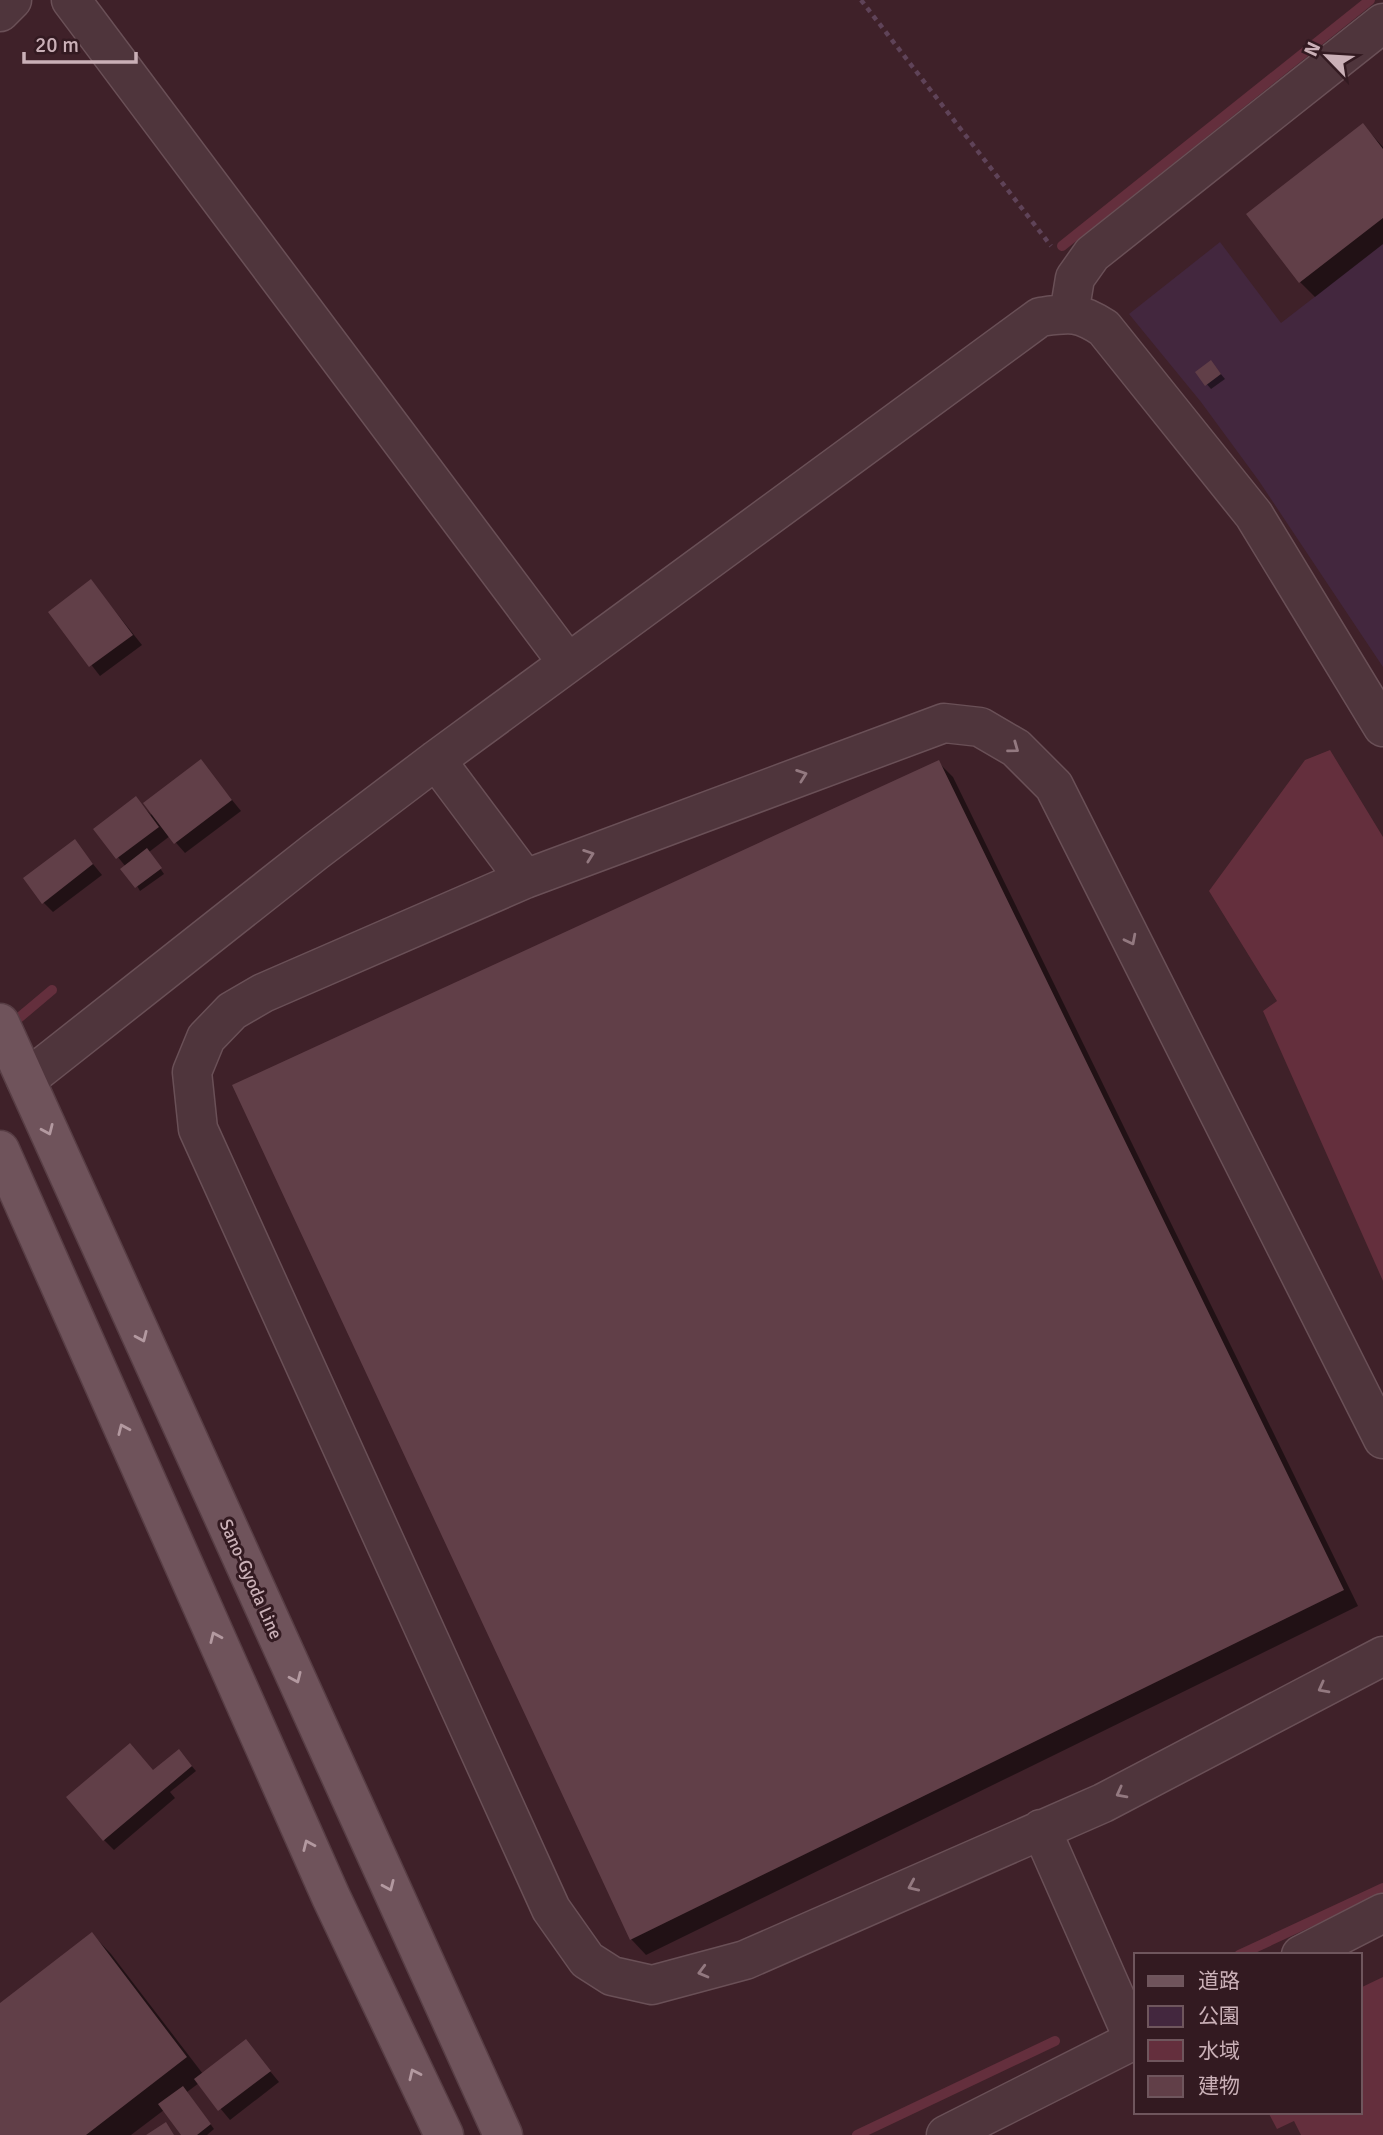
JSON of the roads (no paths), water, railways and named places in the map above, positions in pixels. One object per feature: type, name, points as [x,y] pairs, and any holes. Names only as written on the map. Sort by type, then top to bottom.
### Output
[{"type":"main road","name":"Sano-Gyoda Line","points":[[0,1023],[503,2135]]},
{"type":"main road","points":[[0,1150],[331,1897],[444,2135]]},
{"type":"street","points":[[0,12],[12,0]]},
{"type":"street","points":[[71,0],[567,662]]},
{"type":"street","points":[[26,1080],[436,760],[1072,296],[1092,254],[1383,23]]},
{"type":"street","points":[[1072,296],[1086,317],[1104,328],[1254,515],[1383,727]]},
{"type":"street","points":[[1383,1439],[1054,786],[1016,748],[980,727],[944,723],[525,879],[262,993],[232,1011],[206,1038],[192,1072],[198,1129],[551,1909],[587,1960],[612,1976],[652,1985],[745,1960],[1103,1802],[1383,1656]]},
{"type":"street","points":[[436,760],[525,879]]},
{"type":"street","points":[[1041,1829],[1134,2037]]},
{"type":"street","points":[[1305,1953],[1383,1913]]},
{"type":"street","points":[[946,2135],[1134,2040]]},
{"type":"water","points":[[1330,750],[1383,837],[1383,1281],[1263,1011],[1277,1001],[1209,891],[1305,760]]},
{"type":"water","points":[[1383,1977],[1383,2135],[1301,2135],[1294,2121],[1277,2129],[1269,2114],[1362,2114],[1362,1987]]},
{"type":"waterway","points":[[1062,246],[1370,0]]},
{"type":"waterway","points":[[8,1027],[52,990]]},
{"type":"waterway","points":[[1243,1953],[1383,1888]]},
{"type":"waterway","points":[[857,2135],[1055,2041]]}]
